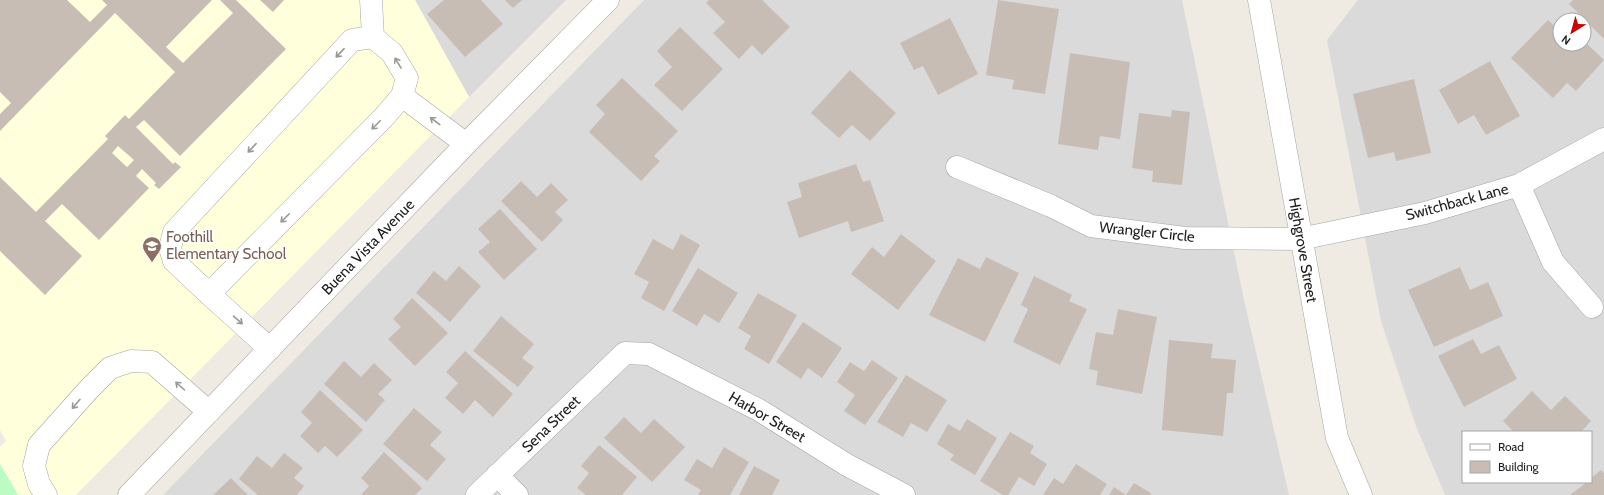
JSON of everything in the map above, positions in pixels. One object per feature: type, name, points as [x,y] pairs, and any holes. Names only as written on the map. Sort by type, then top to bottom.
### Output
[{"type":"street","points":[[209,294],[384,117],[402,96],[407,78],[392,53],[373,37],[371,0]]},
{"type":"street","name":"Buena Vista Avenue","points":[[129,495],[466,144],[608,0]]},
{"type":"street","name":"Highgrove Street","points":[[1259,0],[1300,239],[1337,438],[1361,495]]},
{"type":"street","points":[[270,349],[174,261],[170,248],[174,232],[352,40],[373,37]]},
{"type":"street","points":[[402,96],[466,144]]},
{"type":"street","name":"Switchback Lane","points":[[1300,239],[1425,213],[1518,186],[1604,139]]},
{"type":"street","name":"Wrangler Circle","points":[[957,167],[1052,206],[1091,226],[1185,238],[1300,239]]},
{"type":"street","points":[[1518,186],[1553,262],[1592,307]]},
{"type":"street","name":"Sena Street","points":[[477,495],[625,353]]},
{"type":"street","name":"Harbor Street","points":[[625,353],[649,354],[759,410],[847,465],[904,495]]},
{"type":"street","points":[[46,495],[38,484],[34,466],[39,446],[90,388],[110,368],[131,360],[152,362],[209,412]]},
{"type":"street","points":[[497,475],[516,495]]},
{"type":"shaded area","name":"Foothill Elementary School","points":[[0,0],[415,0],[469,97],[76,495],[18,495],[0,464],[0,447],[6,441],[0,430]]},
{"type":"shaded area","points":[[415,0],[566,0],[469,97]]},
{"type":"shaded area","points":[[644,0],[1182,0],[1244,300],[1289,495],[163,495]]},
{"type":"shaded area","points":[[1358,0],[1604,0],[1604,495],[1445,495],[1416,426],[1381,321],[1327,40]]},
{"type":"green space","points":[[0,464],[18,495],[0,495]]},
{"type":"building","points":[[0,0],[67,0],[90,22],[107,5],[102,0],[212,0],[166,47],[183,63],[233,13],[220,0],[236,0],[286,49],[180,156],[144,120],[136,127],[173,164],[175,162],[181,167],[159,189],[154,185],[156,183],[142,169],[136,176],[149,188],[99,240],[62,204],[45,221],[82,256],[45,295],[0,251],[0,177],[36,212],[108,139],[105,136],[125,115],[129,119],[175,72],[115,13],[0,131],[0,114],[11,103],[0,92]],"holes":[[[118,146],[134,160],[127,167],[112,153]]]},
{"type":"building","points":[[260,0],[284,0],[273,12]]},
{"type":"building","points":[[444,0],[481,0],[503,24],[465,57],[427,14]]},
{"type":"building","points":[[505,0],[522,0],[513,8]]},
{"type":"building","points":[[709,0],[762,0],[790,27],[762,55],[752,45],[739,59],[713,33],[725,22],[706,3]]},
{"type":"building","points":[[998,0],[1059,9],[1045,94],[1012,89],[1014,80],[986,75]]},
{"type":"building","points":[[1573,0],[1604,0],[1604,39],[1592,27],[1592,12],[1577,12],[1569,4]]},
{"type":"building","points":[[950,18],[978,74],[938,95],[923,66],[914,70],[900,43]]},
{"type":"building","points":[[1548,20],[1552,24],[1552,52],[1592,52],[1592,49],[1604,60],[1576,91],[1567,83],[1553,98],[1511,58]]},
{"type":"building","points":[[680,27],[723,69],[682,111],[654,85],[672,67],[657,51]]},
{"type":"building","points":[[1070,53],[1130,62],[1120,139],[1100,136],[1098,150],[1058,144]]},
{"type":"building","points":[[1490,61],[1520,116],[1486,135],[1474,115],[1458,124],[1439,90]]},
{"type":"building","points":[[850,70],[896,113],[870,141],[852,125],[839,138],[811,113]]},
{"type":"building","points":[[622,78],[678,131],[654,156],[660,161],[641,181],[589,132],[605,114],[596,105]]},
{"type":"building","points":[[1414,79],[1431,153],[1396,161],[1394,152],[1368,158],[1353,94]]},
{"type":"building","points":[[1172,110],[1190,112],[1182,185],[1152,182],[1153,171],[1132,168],[1139,113],[1171,117]]},
{"type":"building","points":[[856,164],[863,182],[870,180],[884,221],[851,232],[848,221],[799,238],[787,202],[802,197],[798,183]]},
{"type":"building","points":[[521,181],[537,197],[551,183],[568,200],[555,212],[563,220],[542,242],[501,201]]},
{"type":"building","points":[[500,209],[537,249],[504,280],[478,252],[490,242],[478,229]]},
{"type":"building","points":[[681,234],[700,245],[664,311],[641,298],[649,282],[634,274],[653,239],[673,250]]},
{"type":"building","points":[[901,234],[936,261],[898,310],[851,274],[872,247],[884,257]]},
{"type":"building","points":[[986,257],[1019,273],[985,342],[929,315],[958,258],[980,269]]},
{"type":"building","points":[[459,266],[481,286],[450,322],[416,293],[434,271],[446,281]]},
{"type":"building","points":[[1460,267],[1470,290],[1488,282],[1503,316],[1434,347],[1408,290]]},
{"type":"building","points":[[698,268],[738,293],[719,323],[704,314],[697,326],[672,311]]},
{"type":"building","points":[[1034,276],[1072,295],[1069,301],[1087,309],[1060,365],[1013,342],[1028,309],[1021,305]]},
{"type":"building","points":[[758,293],[797,315],[769,364],[744,349],[751,336],[738,328]]},
{"type":"building","points":[[412,298],[448,333],[415,366],[388,339],[401,327],[393,319]]},
{"type":"building","points":[[1118,309],[1157,317],[1142,394],[1096,385],[1098,371],[1089,369],[1096,332],[1113,335]]},
{"type":"building","points":[[501,316],[534,344],[522,358],[534,367],[518,387],[473,351]]},
{"type":"building","points":[[803,322],[842,348],[822,378],[808,368],[801,379],[776,362]]},
{"type":"building","points":[[1473,339],[1481,354],[1499,345],[1517,379],[1464,407],[1438,356]]},
{"type":"building","points":[[1169,340],[1213,344],[1211,358],[1236,360],[1233,393],[1227,393],[1223,436],[1162,430]]},
{"type":"building","points":[[465,351],[513,394],[493,417],[475,400],[463,414],[445,398],[458,383],[446,372]]},
{"type":"building","points":[[872,360],[898,378],[865,425],[844,411],[855,395],[837,382],[850,362],[864,371]]},
{"type":"building","points":[[344,361],[361,377],[374,363],[392,380],[378,394],[385,400],[366,422],[324,384]]},
{"type":"building","points":[[906,375],[947,400],[927,432],[911,423],[903,437],[877,422]]},
{"type":"building","points":[[320,390],[363,430],[337,457],[325,446],[318,453],[300,436],[312,423],[301,412]]},
{"type":"building","points":[[1532,391],[1551,410],[1565,396],[1591,421],[1582,431],[1513,431],[1503,421]]},
{"type":"building","points":[[414,408],[442,432],[430,445],[446,459],[427,481],[383,444]]},
{"type":"building","points":[[624,417],[641,433],[654,419],[685,447],[652,482],[604,438]]},
{"type":"building","points":[[967,419],[997,438],[975,475],[950,460],[954,455],[937,444],[948,424],[960,431]]},
{"type":"building","points":[[1010,432],[1034,446],[1030,453],[1047,464],[1034,486],[1019,477],[1008,495],[1003,495],[980,481]]},
{"type":"building","points":[[599,445],[637,477],[622,495],[586,495],[577,488],[589,473],[581,466]]},
{"type":"building","points":[[724,447],[749,462],[730,495],[698,495],[701,490],[684,480],[697,459],[712,468]]},
{"type":"building","points":[[384,452],[422,488],[415,495],[361,495],[369,486],[361,478]]},
{"type":"building","points":[[284,453],[303,468],[294,478],[304,486],[297,495],[258,495],[239,479],[257,456],[272,468]]},
{"type":"building","points":[[1076,464],[1107,484],[1100,495],[1043,495],[1054,478],[1063,484]]},
{"type":"building","points":[[754,466],[780,480],[772,495],[739,495]]},
{"type":"building","points":[[1601,470],[1604,473],[1604,495],[1570,495],[1586,483],[1592,483],[1592,477]]},
{"type":"building","points":[[231,478],[248,495],[213,495]]},
{"type":"building","points":[[1134,483],[1151,493],[1150,495],[1126,495]]},
{"type":"building","points":[[1114,487],[1126,495],[1109,495]]},
{"type":"place","name":"Foothill Elementary School","points":[[152,263]]}]
